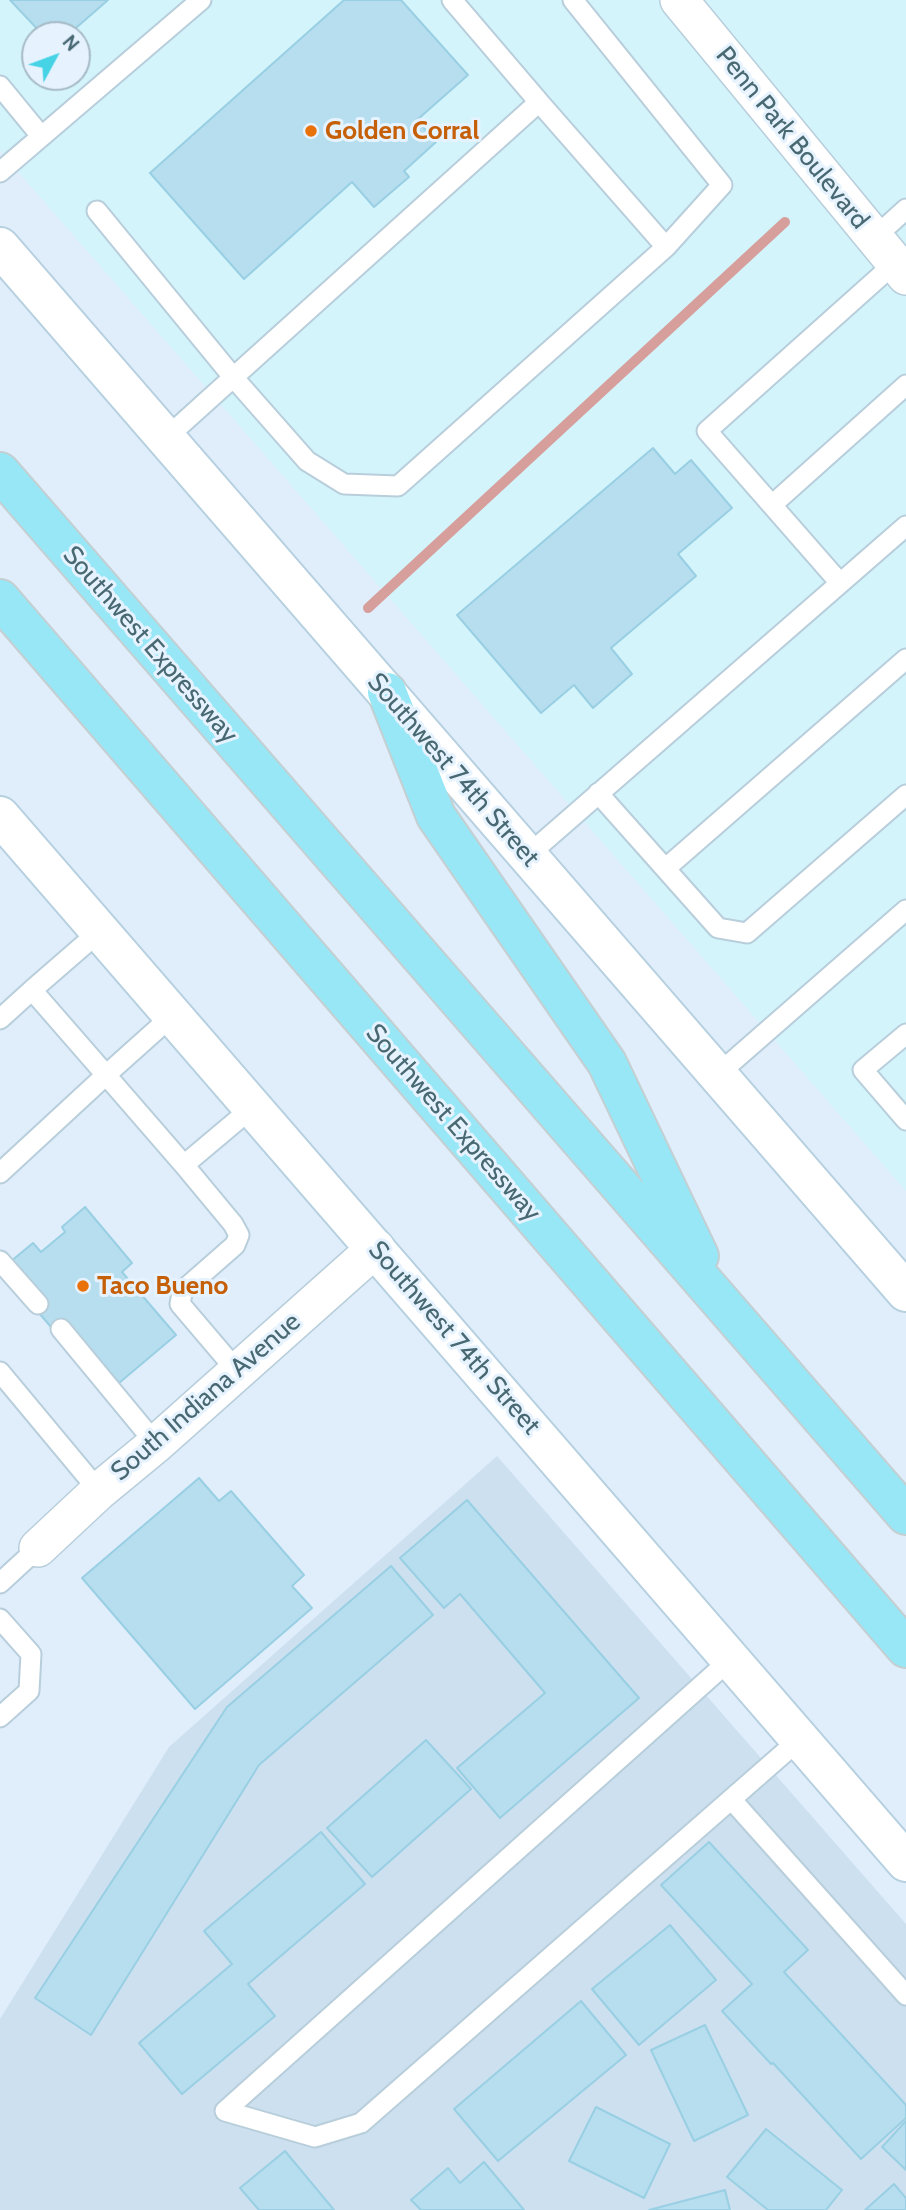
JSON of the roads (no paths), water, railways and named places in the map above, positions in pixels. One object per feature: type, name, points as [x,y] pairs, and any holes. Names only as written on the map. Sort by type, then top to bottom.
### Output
[{"type":"highway","name":"Southwest Expressway","points":[[0,472],[906,1516]]},
{"type":"highway","name":"Southwest Expressway","points":[[4,605],[906,1648]]},
{"type":"highway","points":[[387,692],[436,816],[607,1063],[720,1299]]},
{"type":"main road","name":"Southwest 74th Street","points":[[0,247],[906,1292]]},
{"type":"main road","name":"Southwest 74th Street","points":[[0,816],[906,1862]]},
{"type":"street","name":"Penn Park Boulevard","points":[[679,0],[892,259]]},
{"type":"street","name":"South Indiana Avenue","points":[[38,1548],[99,1491],[156,1444],[376,1248]]},
{"type":"lane","points":[[0,172],[201,0]]},
{"type":"lane","points":[[452,0],[666,247]]},
{"type":"lane","points":[[97,211],[233,377],[307,461],[344,484],[398,486],[666,247],[722,185],[573,0]]},
{"type":"lane","points":[[0,86],[41,136]]},
{"type":"lane","points":[[166,438],[539,102]]},
{"type":"lane","points":[[840,583],[707,431],[892,259],[906,209]]},
{"type":"lane","points":[[772,505],[906,385]]},
{"type":"lane","points":[[527,856],[906,526]]},
{"type":"lane","points":[[666,868],[906,659]]},
{"type":"lane","points":[[598,793],[718,928],[747,933],[906,794]]},
{"type":"lane","points":[[717,1075],[906,910]]},
{"type":"lane","points":[[0,1019],[100,931]]},
{"type":"lane","points":[[32,990],[184,1165],[239,1235],[235,1245],[187,1287],[182,1293],[180,1304],[237,1371]]},
{"type":"lane","points":[[0,1173],[173,1015]]},
{"type":"lane","points":[[906,1034],[863,1070],[906,1120]]},
{"type":"lane","points":[[184,1165],[253,1107]]},
{"type":"lane","points":[[0,1261],[38,1304]]},
{"type":"lane","points":[[61,1329],[156,1444]]},
{"type":"lane","points":[[0,1372],[99,1491]]},
{"type":"lane","points":[[0,1583],[38,1548]]},
{"type":"lane","points":[[0,1619],[31,1654],[29,1691],[0,1717]]},
{"type":"lane","points":[[731,1659],[225,2111],[315,2137],[360,2123],[800,1739]]},
{"type":"lane","points":[[732,1799],[906,1995]]},
{"type":"waterway","points":[[368,608],[785,222]]},
{"type":"place","name":"Golden Corral","points":[[311,131]]},
{"type":"place","name":"Taco Bueno","points":[[83,1286]]}]
